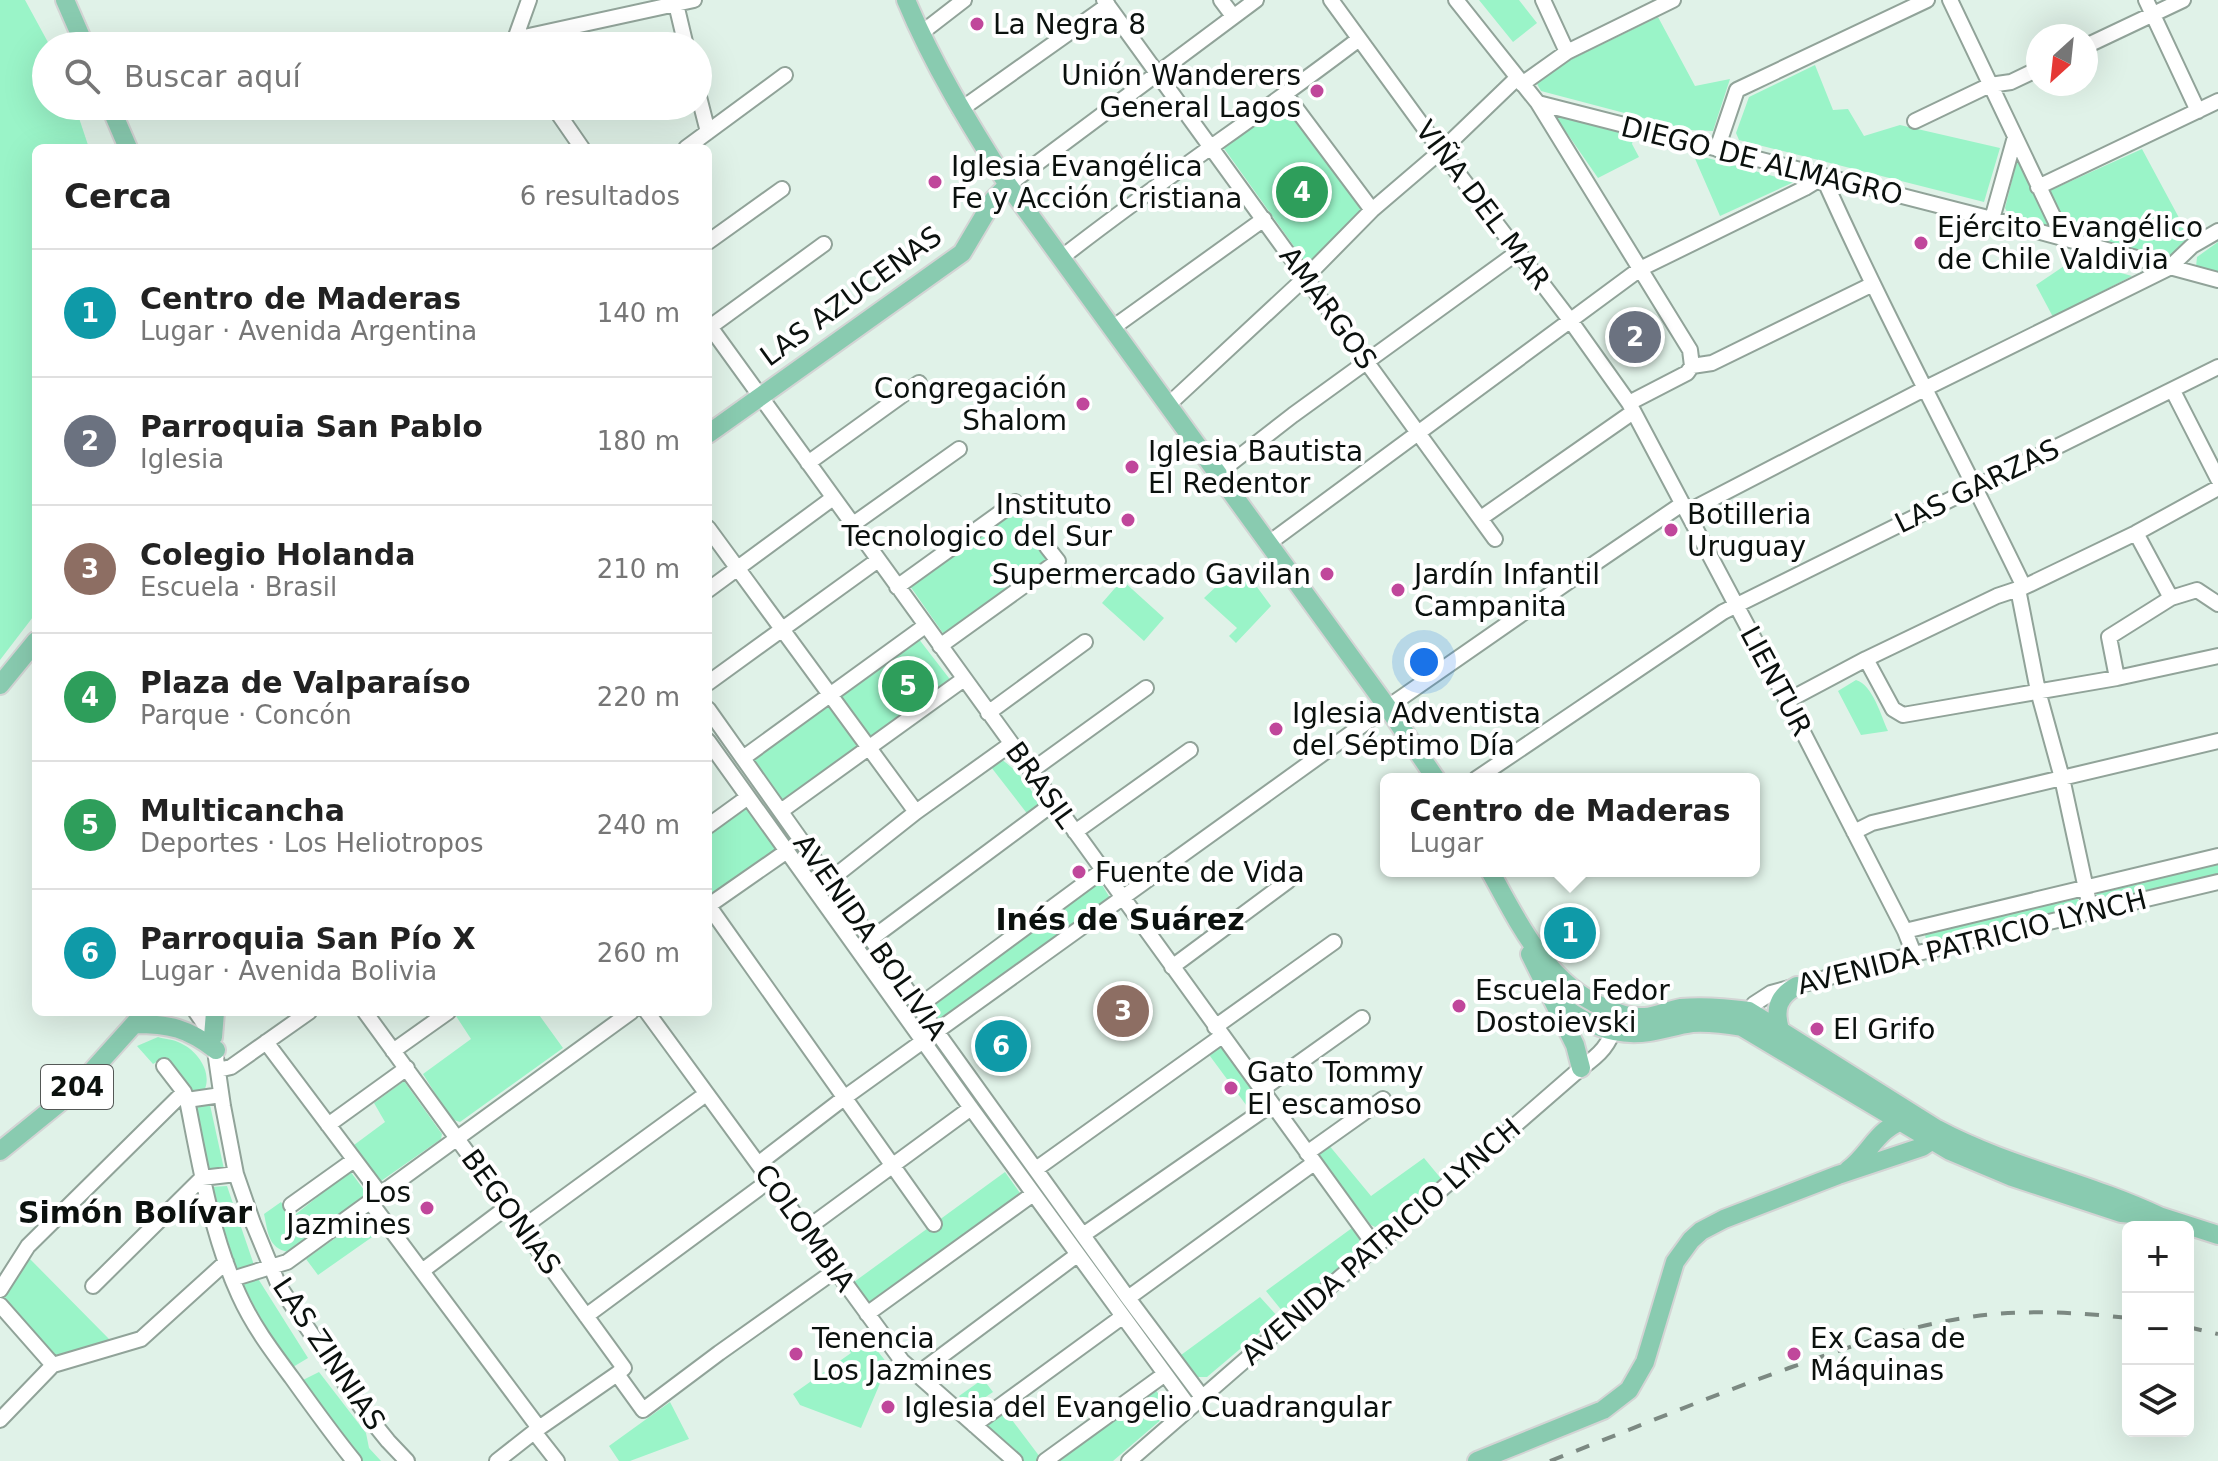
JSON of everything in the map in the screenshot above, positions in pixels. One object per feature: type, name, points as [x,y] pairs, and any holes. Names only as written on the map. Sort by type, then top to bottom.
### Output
[{"type":"main road","points":[[65,0],[79,32]]},
{"type":"main road","points":[[906,0],[920,34],[960,110],[1008,185],[1432,773]]},
{"type":"main road","points":[[116,120],[126,144]]},
{"type":"main road","name":"LAS AZUCENAS","points":[[712,431],[962,253],[994,199],[1008,185]]},
{"type":"main road","points":[[0,685],[32,646]]},
{"type":"main road","points":[[1496,877],[1525,945],[1578,1051],[1581,1068]]},
{"type":"main road","points":[[1513,913],[1542,957],[1568,986],[1617,1023]]},
{"type":"main road","points":[[1780,1030],[1776,1015],[1779,1002],[1786,992],[1797,986]]},
{"type":"main road","points":[[1552,997],[1595,1026],[1680,1008],[1716,1007],[1780,1030],[1917,1117],[1934,1135],[2012,1177],[2121,1213],[2159,1216]]},
{"type":"main road","points":[[139,1018],[177,1027],[214,1044],[215,1016]]},
{"type":"main road","name":"204","points":[[0,1151],[74,1091],[139,1018]]},
{"type":"main road","points":[[1746,1019],[1898,1122],[2218,1235]]},
{"type":"main road","points":[[1867,1102],[1877,1120],[1876,1137]]},
{"type":"main road","points":[[1838,1175],[1854,1165],[1876,1137],[1898,1122],[1917,1117]]},
{"type":"main road","points":[[1477,1461],[1603,1410],[1629,1390],[1645,1362],[1675,1262],[1701,1231],[1724,1219],[1838,1175],[1922,1147],[1934,1135]]},
{"type":"street","points":[[519,32],[529,0]]},
{"type":"street","points":[[560,32],[694,0]]},
{"type":"street","points":[[920,34],[964,0]]},
{"type":"street","points":[[1221,0],[1233,16]]},
{"type":"street","points":[[1008,185],[1256,0]]},
{"type":"street","name":"VIÑA DEL MAR","points":[[1331,0],[1570,320],[1631,407]]},
{"type":"street","points":[[1456,0],[1538,103],[1690,350],[1692,366],[1687,373],[1631,407],[1481,518]]},
{"type":"street","points":[[1543,0],[1567,52]]},
{"type":"street","points":[[1167,406],[1306,277],[1372,210],[1520,81],[1567,52],[1673,0]]},
{"type":"street","points":[[1717,149],[1737,90],[1927,0]]},
{"type":"street","points":[[1950,0],[2064,239]]},
{"type":"street","points":[[2146,0],[2198,111]]},
{"type":"street","points":[[2098,40],[2183,0]]},
{"type":"street","points":[[960,110],[1106,2]]},
{"type":"street","name":"AMARGOS","points":[[1106,2],[1495,539]]},
{"type":"street","points":[[676,4],[683,32]]},
{"type":"street","points":[[1061,258],[1359,39]]},
{"type":"street","points":[[692,144],[785,75]]},
{"type":"street","points":[[1915,121],[1990,85],[2011,82],[2026,75]]},
{"type":"street","points":[[1286,95],[1372,210]]},
{"type":"street","points":[[2038,187],[2218,101]]},
{"type":"street","name":"DIEGO DE ALMAGRO","points":[[1538,103],[2218,280]]},
{"type":"street","points":[[563,120],[579,144]]},
{"type":"street","points":[[705,120],[708,132]]},
{"type":"street","points":[[1992,219],[2015,137]]},
{"type":"street","points":[[1269,543],[1640,269],[1823,177],[1975,486],[2021,588],[2038,691],[2062,778],[2091,912]]},
{"type":"street","points":[[712,239],[782,189]]},
{"type":"street","points":[[1111,329],[1264,219]]},
{"type":"street","points":[[758,1164],[844,1098],[1585,570],[1684,508],[2169,268],[2192,246],[2218,231]]},
{"type":"street","points":[[712,323],[824,244]]},
{"type":"street","points":[[1217,474],[1518,252]]},
{"type":"street","points":[[1692,366],[1712,363],[1873,284]]},
{"type":"street","name":"BRASIL","points":[[712,329],[1375,1246]]},
{"type":"street","name":"LAS GARZAS","points":[[1485,773],[1736,605],[2218,367]]},
{"type":"street","points":[[808,463],[919,383]]},
{"type":"street","points":[[2173,391],[2218,479]]},
{"type":"street","name":"LIENTUR","points":[[1631,407],[1787,701],[1914,954]]},
{"type":"street","points":[[852,525],[959,449]]},
{"type":"street","points":[[1787,701],[1866,659],[2136,533],[2218,488]]},
{"type":"street","points":[[712,587],[833,498]]},
{"type":"street","points":[[897,587],[1015,502]]},
{"type":"street","points":[[712,533],[916,812]]},
{"type":"street","points":[[2136,533],[2171,598]]},
{"type":"street","points":[[940,646],[1058,561],[1047,547]]},
{"type":"street","points":[[712,680],[878,560]]},
{"type":"street","points":[[2117,678],[2109,637],[2171,598],[2197,590],[2218,604]]},
{"type":"street","points":[[743,758],[925,626]]},
{"type":"street","points":[[988,713],[1085,642]]},
{"type":"street","points":[[1866,659],[1893,709],[1903,715],[2117,678],[2218,656]]},
{"type":"street","points":[[781,811],[964,679]]},
{"type":"street","points":[[1031,771],[1146,688]]},
{"type":"street","name":"AVENIDA BOLIVIA","points":[[712,715],[937,1033],[1202,1397]]},
{"type":"street","points":[[1854,832],[1872,823],[2218,741]]},
{"type":"street","points":[[830,880],[916,812],[1011,744]]},
{"type":"street","name":"AVENIDA BOLIVIA","points":[[712,747],[1190,1408]]},
{"type":"street","points":[[1075,832],[1190,750]]},
{"type":"street","points":[[712,823],[748,797]]},
{"type":"street","points":[[871,939],[1054,803]]},
{"type":"street","points":[[712,902],[787,851]]},
{"type":"street","name":"AVENIDA PATRICIO LYNCH","points":[[1905,931],[2218,856]]},
{"type":"street","points":[[919,1006],[1103,870]]},
{"type":"street","points":[[1172,967],[1288,881]]},
{"type":"street","name":"AVENIDA PATRICIO LYNCH","points":[[1746,1019],[1765,995],[1914,954],[2218,882]]},
{"type":"street","points":[[712,911],[934,1224]]},
{"type":"street","points":[[1036,1169],[1334,942]]},
{"type":"street","name":"LAS ZINNIAS","points":[[198,1016],[214,1044],[236,1174],[271,1268],[363,1410],[407,1461]]},
{"type":"street","points":[[218,1070],[231,1067],[303,1016]]},
{"type":"street","name":"BEGONIAS","points":[[368,1016],[624,1368],[617,1374],[643,1410],[836,1270]]},
{"type":"street","points":[[393,1051],[442,1016]]},
{"type":"street","points":[[232,1279],[287,1262],[626,1016]]},
{"type":"street","name":"COLOMBIA","points":[[650,1016],[902,1361],[1015,1461]]},
{"type":"street","points":[[1261,1090],[1362,1018]]},
{"type":"street","name":"AVENIDA PATRICIO LYNCH","points":[[1129,1461],[1600,1054],[1617,1023]]},
{"type":"street","points":[[266,1042],[354,1160],[422,1271],[557,1461]]},
{"type":"street","points":[[164,1066],[185,1096],[202,1178],[226,1262],[257,1331],[354,1461]]},
{"type":"street","points":[[328,1125],[407,1068]]},
{"type":"street","points":[[522,1228],[706,1094]]},
{"type":"street","points":[[0,1290],[28,1246],[185,1096],[221,1095]]},
{"type":"street","points":[[1128,1298],[1383,1099]]},
{"type":"street","points":[[1083,1235],[1272,1104]]},
{"type":"street","points":[[806,1229],[971,1108]]},
{"type":"street","points":[[291,1205],[354,1160]]},
{"type":"street","points":[[93,1286],[202,1178],[236,1174]]},
{"type":"street","points":[[586,1316],[770,1180]]},
{"type":"street","points":[[867,1314],[1033,1194]]},
{"type":"street","points":[[422,1271],[507,1207]]},
{"type":"street","points":[[916,1375],[1077,1255]]},
{"type":"street","points":[[0,1420],[53,1365],[141,1339],[226,1262]]},
{"type":"street","points":[[0,1305],[53,1365]]},
{"type":"street","points":[[974,1425],[1122,1317]]},
{"type":"street","points":[[497,1461],[617,1374]]},
{"type":"street","points":[[1045,1461],[1165,1374]]},
{"type":"green space","points":[[0,0],[25,0],[42,32],[32,32],[32,120],[80,120],[88,144],[32,144],[32,618],[0,660]]},
{"type":"green space","points":[[1479,0],[1519,0],[1537,23],[1513,42]]},
{"type":"green space","points":[[1658,17],[1695,86],[1730,79],[1713,131],[1689,130],[1541,91],[1536,82],[1572,59]]},
{"type":"green space","points":[[1815,65],[1833,110],[1848,109],[1864,136],[1900,125],[2000,148],[1984,202],[1739,140],[1736,133],[1749,97]]},
{"type":"green space","points":[[1279,106],[1291,111],[1364,214],[1312,265],[1303,259],[1223,147]]},
{"type":"green space","points":[[1553,113],[1635,132],[1632,144],[1639,157],[1598,178]]},
{"type":"green space","points":[[2142,149],[2192,242],[2165,262],[2067,232],[2049,191]]},
{"type":"green space","points":[[1693,154],[1794,182],[1720,216]]},
{"type":"green space","points":[[2017,160],[2048,223],[2046,227],[2016,219],[2005,208]]},
{"type":"green space","points":[[2218,242],[2218,272],[2196,267],[2197,257]]},
{"type":"green space","points":[[2073,260],[2132,276],[2053,317],[2036,285]]},
{"type":"green space","points":[[1014,508],[1052,558],[945,636],[910,586]]},
{"type":"green space","points":[[1240,564],[1271,606],[1236,643],[1229,636],[1237,628],[1204,598]]},
{"type":"green space","points":[[1122,580],[1164,618],[1144,641],[1102,603]]},
{"type":"green space","points":[[918,638],[952,682],[780,804],[748,760]]},
{"type":"green space","points":[[1856,680],[1872,694],[1888,731],[1861,735],[1838,691]]},
{"type":"green space","points":[[1001,759],[1024,780],[1037,800],[1040,807],[1029,816],[991,767]]},
{"type":"green space","points":[[747,803],[780,849],[712,897],[712,829]]},
{"type":"green space","points":[[2218,864],[2218,874],[2101,902],[2097,899],[2099,892]]},
{"type":"green space","points":[[1099,880],[1110,898],[944,1021],[938,1018],[929,1005]]},
{"type":"green space","points":[[2075,898],[2080,903],[2075,908],[1932,942],[1926,939],[1925,935],[1929,932]]},
{"type":"green space","points":[[456,1016],[540,1016],[563,1048],[460,1122],[451,1119],[423,1074],[471,1039]]},
{"type":"green space","points":[[158,1037],[185,1045],[196,1055],[206,1075],[205,1089],[193,1091],[167,1060],[153,1064],[137,1046]]},
{"type":"green space","points":[[1219,1045],[1265,1105],[1252,1113],[1207,1052]]},
{"type":"green space","points":[[404,1081],[442,1134],[441,1139],[381,1181],[376,1180],[354,1145],[385,1122],[374,1103]]},
{"type":"green space","points":[[210,1105],[224,1169],[207,1170],[194,1107]]},
{"type":"green space","points":[[1328,1144],[1371,1196],[1424,1158],[1443,1181],[1384,1231],[1371,1225],[1316,1152]]},
{"type":"green space","points":[[350,1171],[364,1190],[363,1197],[288,1252],[276,1247],[270,1238],[264,1214],[281,1202],[286,1210],[296,1214]]},
{"type":"green space","points":[[1005,1172],[1022,1196],[870,1303],[854,1282]]},
{"type":"green space","points":[[227,1186],[254,1265],[237,1271],[211,1187]]},
{"type":"green space","points":[[372,1212],[385,1228],[318,1275],[306,1259]]},
{"type":"green space","points":[[1352,1228],[1364,1246],[1362,1249],[1283,1312],[1266,1291]]},
{"type":"green space","points":[[29,1258],[110,1340],[56,1356],[3,1298]]},
{"type":"green space","points":[[257,1277],[308,1358],[293,1367],[271,1338],[242,1283]]},
{"type":"green space","points":[[1260,1297],[1278,1317],[1207,1377],[1198,1377],[1181,1355]]},
{"type":"green space","points":[[841,1331],[844,1335],[872,1344],[891,1368],[881,1381],[861,1428],[800,1405],[793,1394],[851,1353],[838,1334]]},
{"type":"green space","points":[[319,1372],[366,1433],[369,1448],[381,1461],[361,1461],[305,1388],[303,1380]]},
{"type":"green space","points":[[983,1379],[993,1392],[968,1409],[959,1396]]},
{"type":"green space","points":[[1154,1388],[1167,1405],[1163,1418],[1113,1461],[1049,1461]]},
{"type":"green space","points":[[670,1402],[689,1439],[630,1461],[619,1461],[609,1446]]},
{"type":"green space","points":[[1003,1408],[1043,1461],[1022,1461],[981,1425]]},
{"type":"railway","points":[[1550,1461],[1789,1368],[1919,1327],[1984,1315],[2025,1312],[2122,1318]]},
{"type":"railway","points":[[2194,1328],[2218,1334]]},
{"type":"place","name":"La Negra 8","points":[[977,24]]},
{"type":"place","name":"Unión Wanderers General Lagos","points":[[1317,91]]},
{"type":"place","name":"Iglesia Evangélica Fe y Acción Cristiana","points":[[935,182]]},
{"type":"place","name":"Plaza de Valparaíso","points":[[1302,192]]},
{"type":"place","name":"Ejército Evangélico de Chile Valdivia","points":[[1921,243]]},
{"type":"place","name":"Parroquia San Pablo","points":[[1635,337]]},
{"type":"place","name":"Congregación Shalom","points":[[1083,404]]},
{"type":"place","name":"Iglesia Bautista El Redentor","points":[[1132,467]]},
{"type":"place","name":"Instituto Tecnologico del Sur","points":[[1128,520]]},
{"type":"place","name":"Botilleria Uruguay","points":[[1671,530]]},
{"type":"place","name":"Supermercado Gavilan","points":[[1327,574]]},
{"type":"place","name":"Jardín Infantil Campanita","points":[[1398,590]]},
{"type":"place","name":"Multicancha","points":[[908,686]]},
{"type":"place","name":"Iglesia Adventista del Séptimo Día","points":[[1276,729]]},
{"type":"place","name":"Fuente de Vida","points":[[1079,872]]},
{"type":"place","name":"Centro de Maderas","points":[[1570,933]]},
{"type":"place","name":"Escuela Fedor Dostoievski","points":[[1459,1006]]},
{"type":"place","name":"Colegio Holanda","points":[[1123,1011]]},
{"type":"place","name":"El Grifo","points":[[1817,1029]]},
{"type":"place","name":"Parroquia San Pío X","points":[[1001,1046]]},
{"type":"place","name":"Gato Tommy El escamoso","points":[[1231,1088]]},
{"type":"place","name":"Los Jazmines","points":[[427,1208]]},
{"type":"place","name":"Tenencia Los Jazmines","points":[[796,1354]]},
{"type":"place","name":"Ex Casa de Máquinas","points":[[1794,1354]]},
{"type":"place","name":"Iglesia del Evangelio Cuadrangular","points":[[888,1407]]},
{"type":"district","name":"Inés de Suárez","points":[[1120,919]]},
{"type":"district","name":"Simón Bolívar","points":[[135,1212]]}]
